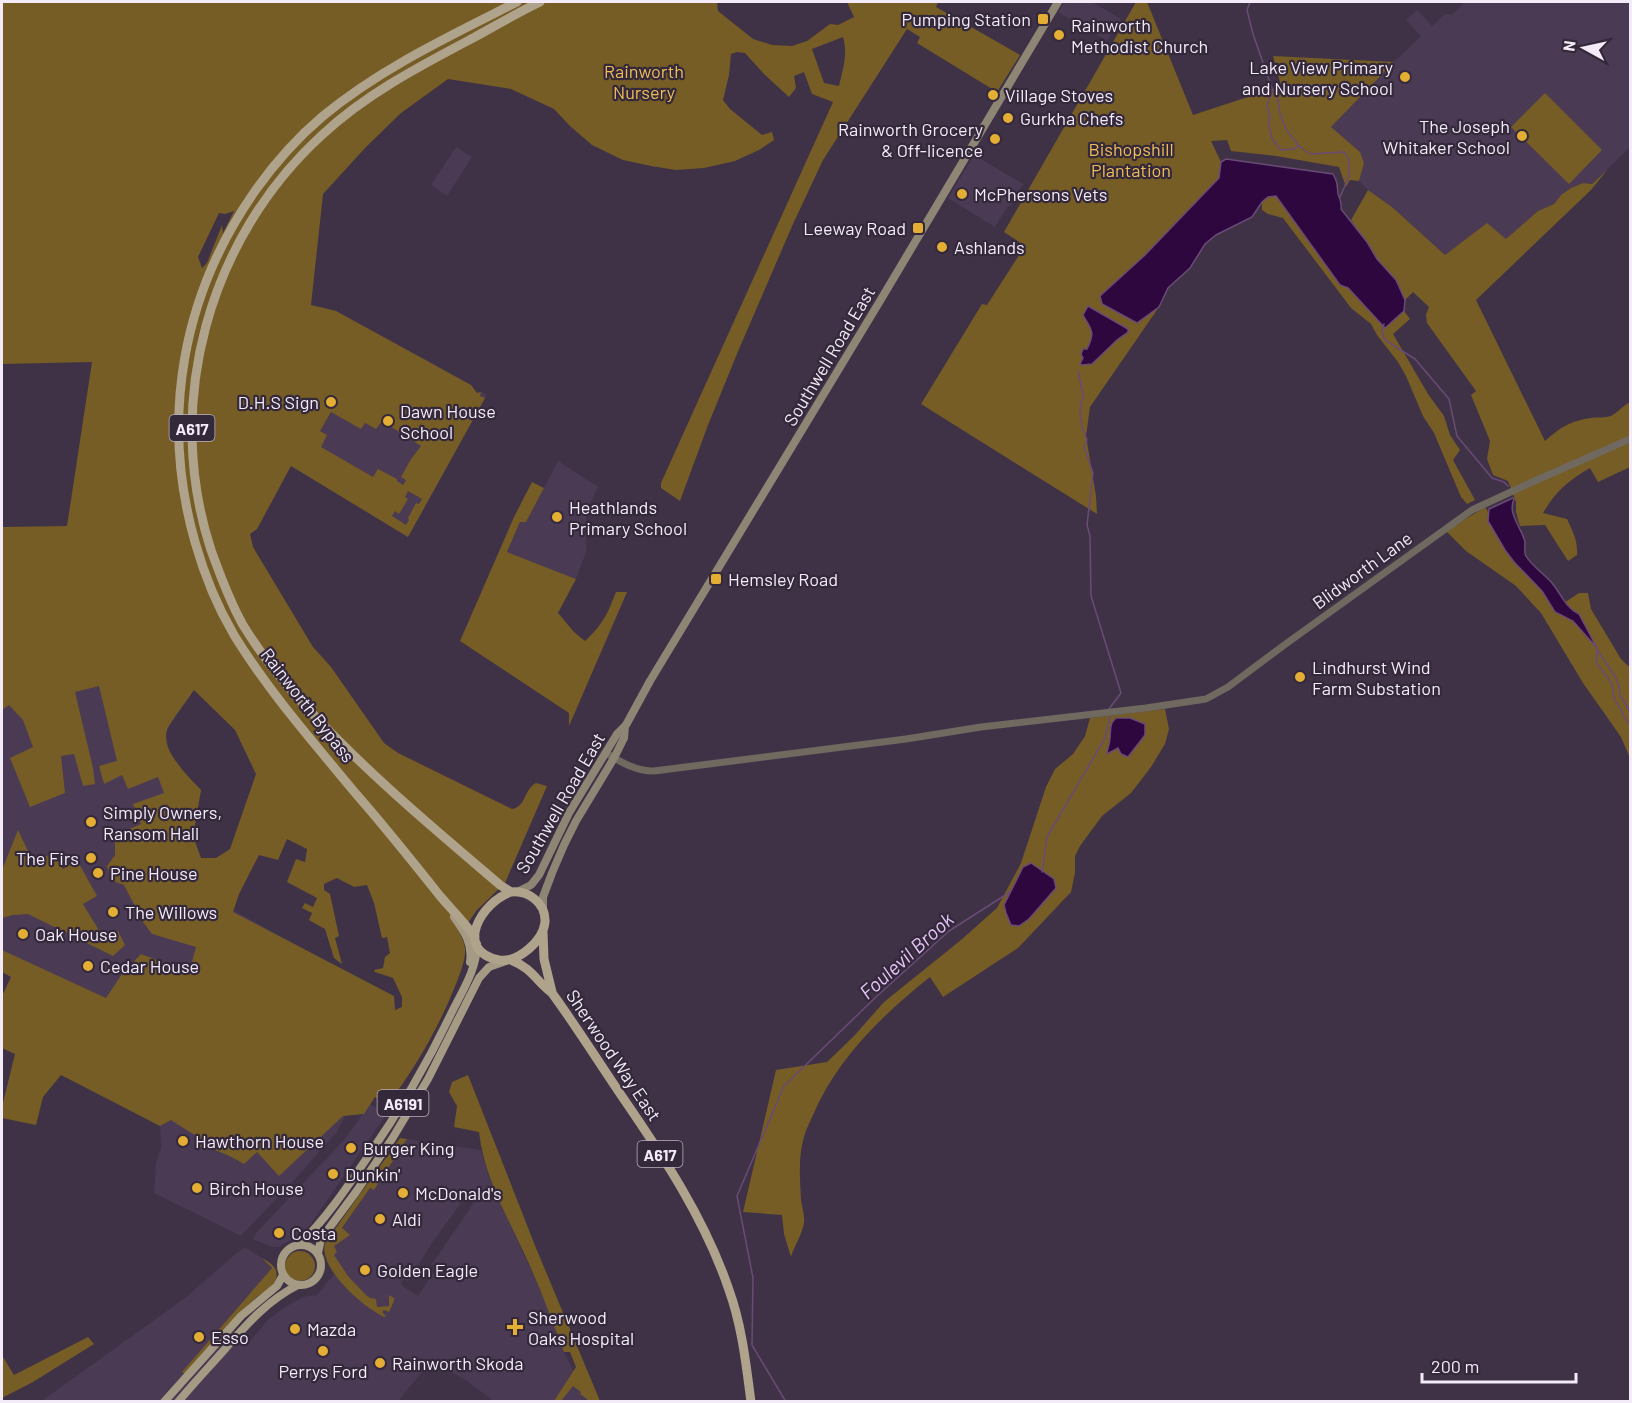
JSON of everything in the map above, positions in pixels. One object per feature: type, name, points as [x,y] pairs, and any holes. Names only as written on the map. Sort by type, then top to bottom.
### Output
[{"type":"highway","name":"Rainworth Bypass","points":[[476,940],[465,923],[441,898],[396,840],[270,690],[233,632],[208,583],[191,527],[181,477],[178,441],[179,402],[186,349],[195,311],[209,273],[234,222],[280,158],[321,118],[346,98],[408,58],[517,2]]},
{"type":"highway","name":"Rainworth Bypass","points":[[514,892],[500,885],[404,802],[317,719],[282,681],[243,624],[220,575],[204,528],[193,471],[191,441],[192,410],[200,347],[208,313],[219,282],[248,225],[268,194],[292,165],[322,135],[381,90],[427,62],[540,2]]},
{"type":"highway","points":[[514,892],[531,896],[538,901],[543,911],[544,923],[541,933],[523,953],[509,960],[497,960],[480,950],[475,927],[486,909],[497,899],[514,892]]},
{"type":"highway","name":"Sherwood Way East","points":[[544,923],[543,951],[552,993],[651,1138],[694,1210],[720,1265],[743,1343],[751,1401]]},
{"type":"highway","name":"Sherwood Way East","points":[[509,960],[528,968],[552,993]]},
{"type":"main road","name":"Southwell Road East","points":[[514,892],[527,888],[535,880],[560,830],[617,734],[626,725],[655,672],[1058,2]]},
{"type":"main road","name":"Southwell Road East","points":[[543,911],[543,897],[564,845],[614,758],[624,738],[626,725]]},
{"type":"main road","points":[[441,898],[464,932],[471,948],[470,962],[461,994]]},
{"type":"main road","name":"A6191","points":[[299,1245],[334,1204],[397,1114],[437,1043],[476,962],[476,940]]},
{"type":"main road","name":"A6191","points":[[318,1253],[321,1239],[392,1139],[428,1079],[479,978],[489,967],[509,960]]},
{"type":"main road","points":[[299,1245],[310,1246],[318,1253],[321,1261],[320,1273],[312,1282],[303,1285],[292,1283],[283,1275],[281,1264],[284,1253],[299,1245]]},
{"type":"main road","points":[[164,1401],[241,1316],[277,1286],[283,1275]]},
{"type":"main road","points":[[178,1401],[268,1303],[298,1285]]},
{"type":"street","name":"Blidworth Lane","points":[[606,753],[634,768],[654,771],[1206,699],[1228,687],[1473,510],[1630,439]]},
{"type":"shaded area","points":[[1065,2],[1092,2],[1121,19],[1107,41],[1058,12]]},
{"type":"shaded area","name":"The Joseph Whitaker School","points":[[1465,2],[1630,2],[1630,147],[1592,184],[1583,183],[1571,188],[1554,204],[1538,211],[1506,240],[1487,224],[1445,255],[1392,207],[1359,181],[1364,163],[1331,127],[1421,36],[1406,20],[1417,10],[1432,26],[1445,14],[1452,15]]},
{"type":"shaded area","points":[[456,147],[472,157],[447,196],[431,185]]},
{"type":"shaded area","points":[[974,155],[1023,184],[995,227],[948,198]]},
{"type":"shaded area","points":[[1226,159],[1333,174],[1341,209],[1367,242],[1377,259],[1396,280],[1405,300],[1404,311],[1385,328],[1348,288],[1340,285],[1276,196],[1268,197],[1262,202],[1252,217],[1216,235],[1205,244],[1190,268],[1168,288],[1159,307],[1137,323],[1102,304],[1100,296],[1145,255],[1219,178],[1221,162]]},
{"type":"shaded area","name":"Dawn House School","points":[[318,306],[336,311],[471,385],[477,393],[487,395],[408,537],[291,466],[301,444]]},
{"type":"shaded area","points":[[1088,306],[1128,329],[1128,332],[1092,364],[1082,365],[1080,364],[1083,358],[1081,354],[1083,349],[1087,349],[1092,334],[1083,315]]},
{"type":"shaded area","name":"Heathlands Primary School","points":[[558,461],[598,487],[586,512],[586,552],[576,579],[507,553],[520,522],[526,522]]},
{"type":"shaded area","points":[[1513,498],[1512,510],[1525,542],[1526,556],[1552,583],[1567,604],[1579,614],[1597,648],[1573,621],[1555,612],[1542,591],[1505,550],[1488,521],[1489,509]]},
{"type":"shaded area","points":[[2,592],[194,690],[166,731],[168,749],[182,770],[201,790],[193,836],[201,858],[194,889],[365,982],[356,1095],[336,1133],[241,1236],[154,1193],[156,1163],[161,1147],[160,1126],[61,1074],[2,1048],[2,996],[11,977],[2,972]]},
{"type":"shaded area","points":[[1116,718],[1130,718],[1145,724],[1145,735],[1128,757],[1121,754],[1118,748],[1107,754],[1111,725]]},
{"type":"shaded area","points":[[1031,863],[1054,879],[1056,888],[1029,919],[1019,926],[1011,925],[1004,905],[1023,867]]},
{"type":"shaded area","points":[[370,1104],[384,1114],[384,1118],[310,1225],[278,1247],[272,1247],[253,1239],[256,1233],[344,1140]]},
{"type":"shaded area","points":[[407,1139],[481,1150],[490,1179],[543,1297],[572,1372],[576,1367],[590,1401],[494,1401],[433,1359],[398,1401],[40,1402],[185,1298],[244,1247],[262,1258],[272,1268],[225,1322],[249,1342],[269,1319],[285,1307],[303,1297],[317,1295],[339,1268],[331,1250],[337,1236],[370,1188],[374,1189]],"holes":[[[465,1198],[473,1204],[432,1264],[437,1267],[418,1296],[404,1287],[401,1283],[404,1279],[408,1281]]]},
{"type":"green space","name":"Rainworth Nursery","points":[[2,2],[717,2],[718,11],[753,39],[772,45],[792,46],[807,41],[830,24],[838,25],[854,17],[847,2],[938,2],[936,7],[1020,55],[997,92],[917,43],[920,37],[907,29],[823,160],[739,349],[680,501],[661,488],[661,483],[833,102],[812,94],[804,72],[794,76],[796,88],[789,97],[745,53],[731,54],[723,100],[730,109],[762,135],[772,132],[774,140],[735,161],[704,168],[676,170],[623,160],[592,145],[554,109],[511,89],[448,79],[401,113],[323,194],[311,305],[336,311],[471,385],[477,393],[481,392],[480,396],[485,398],[408,537],[291,466],[257,529],[250,534],[253,547],[313,647],[331,667],[384,743],[398,753],[512,809],[520,805],[529,789],[536,783],[547,786],[505,883],[476,911],[468,923],[457,927],[465,948],[461,971],[434,1031],[398,1090],[388,1104],[375,1097],[364,1114],[343,1116],[279,1176],[257,1152],[244,1164],[221,1152],[195,1147],[199,1138],[171,1120],[160,1126],[61,1075],[43,1097],[36,1125],[2,1118],[2,1107],[15,1054],[2,1048],[2,996],[11,977],[2,972],[2,950],[106,998],[122,974],[141,954],[189,972],[196,947],[152,934],[143,922],[124,885],[113,881],[107,866],[115,855],[115,835],[141,824],[133,804],[164,793],[158,777],[128,789],[122,775],[104,784],[99,766],[117,761],[99,686],[75,692],[95,784],[83,786],[74,754],[61,756],[65,793],[30,807],[10,758],[33,747],[23,720],[9,705],[2,710],[2,527],[67,526],[92,362],[2,364]],"holes":[[[843,37],[845,55],[839,86],[824,83],[812,49]],[[234,211],[223,233],[222,225],[207,263],[202,268],[198,257],[219,213]],[[331,412],[361,429],[365,423],[376,429],[382,421],[421,446],[401,477],[406,480],[403,485],[397,479],[378,469],[373,477],[321,447],[327,435],[320,431]],[[408,491],[422,499],[419,504],[416,503],[406,525],[392,516],[395,511],[399,514],[408,499],[405,497]],[[194,690],[235,730],[256,774],[230,849],[216,858],[201,858],[193,836],[201,790],[183,771],[172,754],[166,738],[169,726]],[[287,839],[307,849],[305,862],[296,859],[287,882],[317,898],[313,907],[305,903],[302,908],[312,913],[309,920],[325,929],[334,958],[342,964],[335,938],[339,936],[330,894],[324,890],[324,884],[337,878],[354,887],[367,885],[374,903],[382,938],[387,937],[390,953],[385,957],[383,968],[374,970],[393,978],[402,997],[402,1007],[395,1010],[394,996],[233,912],[239,894],[259,855],[278,860]]]},
{"type":"green space","name":"Bishopshill Plantation","points":[[1136,2],[1147,2],[1193,115],[1281,86],[1273,56],[1394,62],[1331,127],[1360,152],[1364,163],[1359,181],[1350,180],[1346,187],[1339,167],[1231,151],[1227,140],[1211,141],[1221,162],[1219,178],[1145,255],[1100,296],[1137,323],[1159,307],[1090,407],[1086,436],[1097,514],[921,404],[982,304],[987,305],[1025,246],[1004,232]],"holes":[[[1086,321],[1128,333],[1117,340],[1092,364],[1080,363],[1083,358],[1083,349],[1087,349],[1091,341],[1092,330]]]},
{"type":"green space","points":[[1545,93],[1602,150],[1569,184],[1511,127]]},
{"type":"green space","points":[[1608,169],[1591,190],[1476,300],[1545,441],[1571,423],[1611,416],[1630,402],[1630,467],[1598,482],[1590,468],[1563,487],[1543,513],[1567,519],[1577,545],[1577,555],[1568,561],[1545,525],[1520,526],[1516,502],[1508,481],[1493,475],[1487,459],[1490,441],[1471,395],[1476,391],[1427,323],[1426,315],[1429,307],[1413,292],[1405,300],[1396,280],[1377,259],[1351,220],[1368,190],[1392,207],[1445,255],[1487,223],[1506,239],[1538,211],[1554,204],[1571,188],[1583,183],[1592,184]]},
{"type":"green space","points":[[1268,196],[1276,196],[1340,285],[1348,288],[1385,328],[1404,311],[1410,319],[1393,334],[1428,394],[1444,416],[1450,435],[1460,450],[1453,460],[1475,500],[1467,504],[1461,497],[1434,433],[1423,416],[1398,362],[1371,324],[1351,308],[1283,218],[1262,210],[1262,202]]},
{"type":"green space","points":[[532,482],[544,488],[526,522],[520,522],[507,552],[576,579],[558,613],[574,632],[585,641],[604,619],[616,592],[627,592],[569,726],[569,713],[460,641],[514,517]]},
{"type":"green space","points":[[1485,507],[1525,569],[1556,608],[1579,593],[1588,593],[1591,609],[1621,659],[1628,666],[1630,665],[1630,758],[1621,737],[1583,683],[1541,613],[1516,586],[1466,551],[1446,531]]},
{"type":"green space","points":[[1165,709],[1169,729],[1165,744],[1131,793],[1102,816],[1080,846],[1075,856],[1075,873],[1071,892],[1018,948],[943,997],[930,977],[862,1039],[835,1075],[813,1115],[802,1145],[800,1176],[804,1223],[791,1257],[784,1234],[782,1215],[743,1212],[776,1070],[827,1062],[884,1002],[997,908],[1021,863],[1046,787],[1055,769],[1073,754],[1085,736],[1090,718]]},
{"type":"green space","points":[[18,830],[30,855],[55,857],[63,869],[77,860],[97,896],[83,904],[103,937],[118,931],[125,945],[113,956],[28,914],[2,918],[2,870]]},
{"type":"green space","points":[[468,1075],[536,1248],[600,1401],[587,1401],[573,1386],[561,1401],[554,1401],[576,1367],[570,1352],[564,1352],[535,1277],[497,1194],[486,1164],[479,1132],[454,1127],[457,1106],[449,1092],[452,1082]]},
{"type":"green space","points":[[400,1138],[407,1139],[374,1190],[370,1188],[342,1228],[350,1235],[334,1246],[337,1252],[334,1255],[348,1276],[366,1295],[376,1299],[377,1307],[389,1306],[389,1295],[394,1298],[389,1312],[384,1310],[382,1312],[386,1316],[384,1317],[354,1296],[335,1275],[328,1264],[325,1243]]},
{"type":"green space","points":[[300,1251],[311,1255],[315,1266],[311,1277],[300,1281],[289,1277],[285,1266],[289,1255]]},
{"type":"green space","points":[[262,1258],[275,1269],[277,1275],[275,1282],[237,1316],[185,1374],[182,1372],[272,1268]]},
{"type":"green space","points":[[88,1337],[94,1344],[33,1382],[2,1398],[3,1357],[14,1375]]},
{"type":"waterway","points":[[1250,2],[1247,10],[1253,34],[1273,91],[1277,93],[1280,114],[1286,129],[1299,146],[1310,154],[1344,152],[1348,157],[1350,169],[1340,197]]},
{"type":"waterway","points":[[1272,92],[1267,105],[1272,139],[1281,150],[1294,149],[1299,146]]},
{"type":"waterway","points":[[1384,324],[1382,331],[1385,340],[1415,359],[1449,399],[1457,436],[1492,478],[1508,486]]},
{"type":"waterway","name":"Foulevil Brook","points":[[1078,371],[1083,395],[1080,409],[1082,427],[1087,440],[1084,447],[1093,473],[1087,525],[1090,536],[1091,596],[1121,693],[1109,709]]},
{"type":"waterway","points":[[1596,648],[1616,678],[1620,695],[1630,712]]},
{"type":"waterway","points":[[1597,649],[1596,662],[1612,684],[1614,698],[1628,723]]},
{"type":"waterway","name":"Foulevil Brook","points":[[1042,872],[1047,837],[1105,738],[1110,716]]},
{"type":"waterway","name":"Foulevil Brook","points":[[786,1402],[752,1345],[753,1278],[737,1196],[784,1086],[877,996],[949,931],[1010,892]]},
{"type":"place","name":"Pumping Station","points":[[1043,19]]},
{"type":"place","name":"Rainworth Methodist Church","points":[[1059,35]]},
{"type":"place","name":"Lake View Primary and Nursery School","points":[[1405,77]]},
{"type":"place","name":"Village Stoves","points":[[993,95]]},
{"type":"place","name":"Gurkha Chefs","points":[[1008,118]]},
{"type":"place","name":"The Joseph Whitaker School","points":[[1522,136]]},
{"type":"place","name":"Rainworth Grocery & Off-licence","points":[[995,139]]},
{"type":"place","name":"McPhersons Vets","points":[[962,194]]},
{"type":"place","name":"Leeway Road","points":[[918,228]]},
{"type":"place","name":"Ashlands","points":[[942,247]]},
{"type":"place","name":"D.H.S Sign","points":[[331,402]]},
{"type":"place","name":"Dawn House School","points":[[388,421]]},
{"type":"place","name":"Heathlands Primary School","points":[[557,517]]},
{"type":"place","name":"Hemsley Road","points":[[716,579]]},
{"type":"place","name":"Lindhurst Wind Farm Substation","points":[[1300,677]]},
{"type":"place","name":"Simply Owners, Ransom Hall","points":[[91,822]]},
{"type":"place","name":"The Firs","points":[[91,858]]},
{"type":"place","name":"Pine House","points":[[98,873]]},
{"type":"place","name":"The Willows","points":[[113,912]]},
{"type":"place","name":"Oak House","points":[[23,934]]},
{"type":"place","name":"Cedar House","points":[[88,966]]},
{"type":"place","name":"Hawthorn House","points":[[183,1141]]},
{"type":"place","name":"Burger King","points":[[351,1148]]},
{"type":"place","name":"Dunkin'","points":[[333,1174]]},
{"type":"place","name":"Birch House","points":[[197,1188]]},
{"type":"place","name":"McDonald's","points":[[403,1193]]},
{"type":"place","name":"Aldi","points":[[380,1219]]},
{"type":"place","name":"Costa","points":[[279,1233]]},
{"type":"place","name":"Golden Eagle","points":[[365,1270]]},
{"type":"place","name":"Sherwood Oaks Hospital","points":[[515,1327]]},
{"type":"place","name":"Mazda","points":[[295,1329]]},
{"type":"place","name":"Esso","points":[[199,1337]]},
{"type":"place","name":"Perrys Ford","points":[[323,1351]]},
{"type":"place","name":"Rainworth Skoda","points":[[380,1363]]}]
